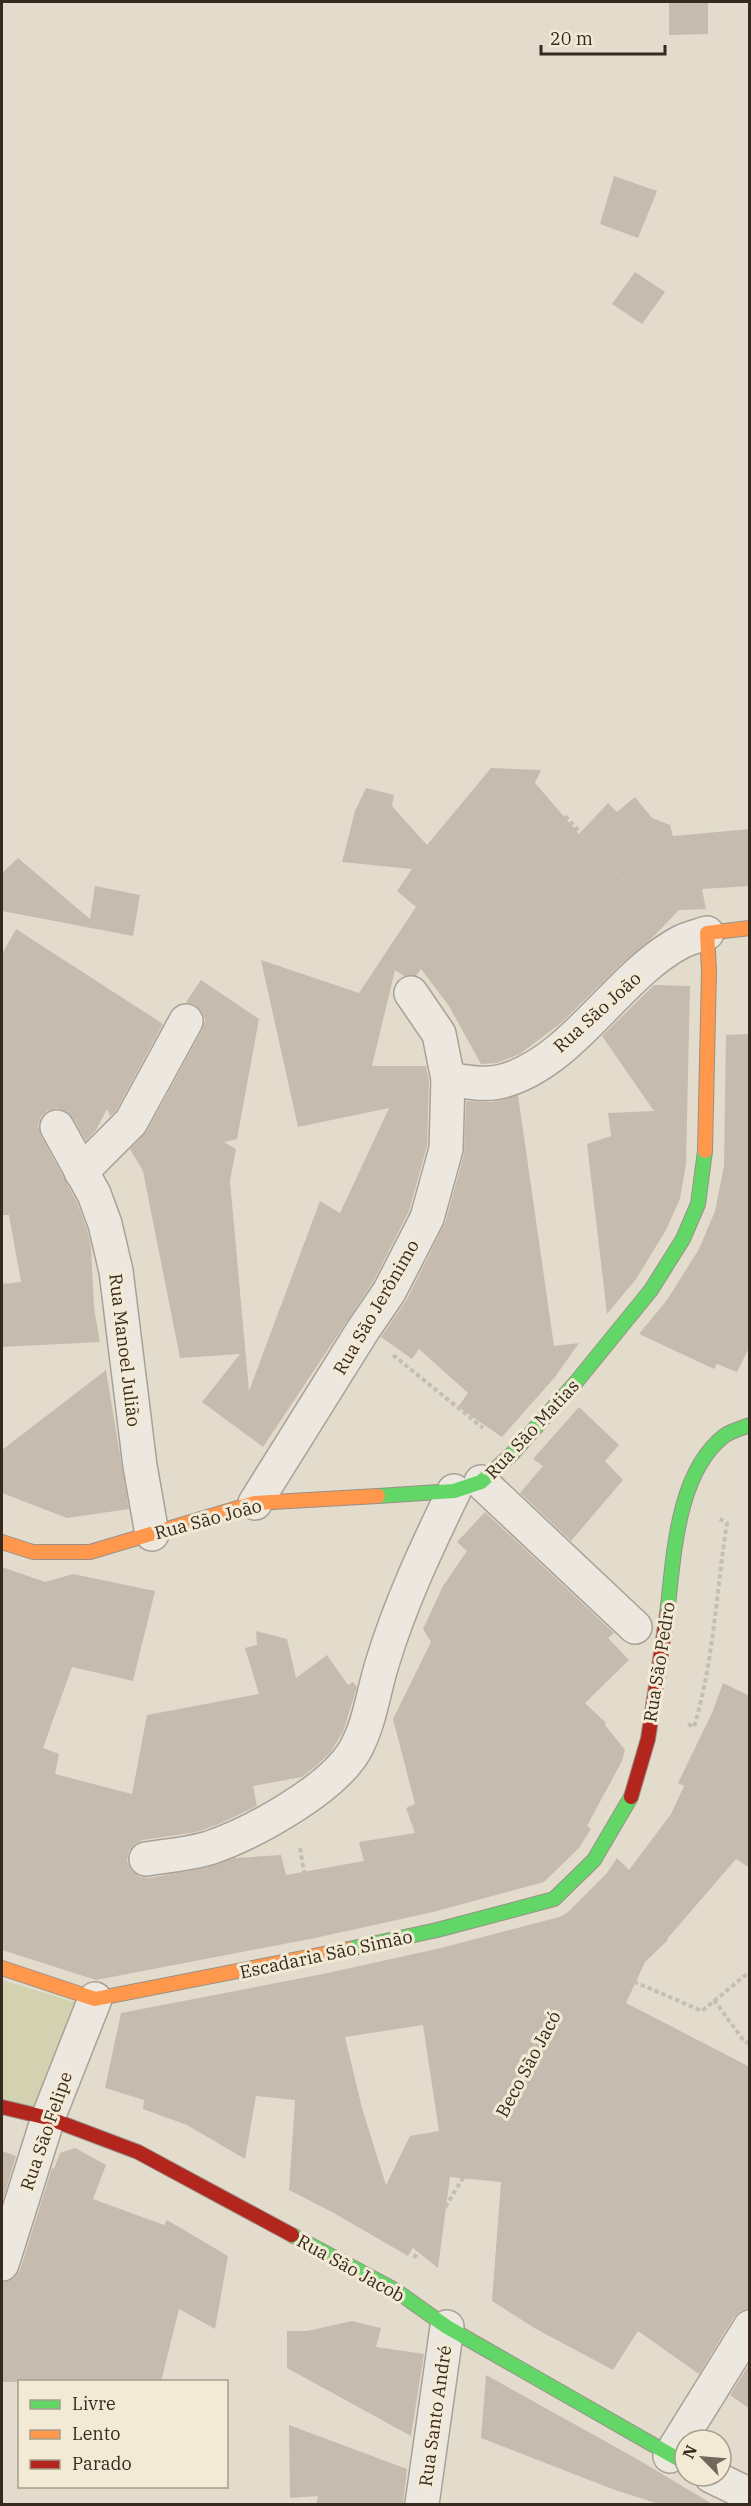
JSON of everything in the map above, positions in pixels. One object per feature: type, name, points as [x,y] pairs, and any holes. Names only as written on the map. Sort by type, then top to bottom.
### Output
[{"type":"street","points":[[694,938],[750,928]]},
{"type":"street","name":"Rua São Matias","points":[[146,1859],[209,1848],[264,1823],[326,1784],[354,1752],[371,1713],[382,1664],[405,1601],[468,1487],[513,1453],[577,1381],[651,1290],[683,1239],[698,1204],[705,1166],[709,971],[694,938]]},
{"type":"street","name":"Rua São João","points":[[448,1079],[479,1084],[503,1081],[528,1071],[565,1045],[645,969],[694,938]]},
{"type":"street","name":"Rua São Jerônimo","points":[[255,1503],[338,1373],[363,1329],[390,1292],[427,1218],[446,1149],[448,1079],[439,1034],[411,993]]},
{"type":"street","points":[[81,1172],[131,1122],[186,1021]]},
{"type":"street","name":"Rua Manoel Julião","points":[[57,1127],[94,1194],[105,1224],[116,1271],[140,1466],[152,1534]]},
{"type":"street","name":"Rua São Pedro","points":[[554,1899],[594,1860],[630,1800],[648,1739],[663,1653],[676,1536],[685,1500],[700,1463],[725,1436],[750,1425]]},
{"type":"street","points":[[468,1487],[635,1627]]},
{"type":"street","name":"Rua São João","points":[[2,1542],[33,1552],[90,1552],[255,1503],[468,1487]]},
{"type":"street","name":"Escadaria São Simão","points":[[96,1999],[319,1956],[437,1930],[554,1899]]},
{"type":"street","points":[[2,1968],[96,1999]]},
{"type":"street","name":"Rua São Felipe","points":[[2,2264],[48,2118],[96,1999]]},
{"type":"street","name":"Rua São Jacob","points":[[2,2107],[48,2118],[138,2152],[395,2290],[447,2327],[673,2457]]},
{"type":"street","points":[[695,2428],[750,2326]]},
{"type":"street","name":"Rua Santo André","points":[[422,2505],[447,2327]]},
{"type":"street","points":[[733,2487],[750,2495]]},
{"type":"path","points":[[565,816],[694,938]]},
{"type":"path","points":[[363,1329],[513,1453]]},
{"type":"path","points":[[292,1806],[319,1956]]},
{"type":"path","name":"Beco São Jacó","points":[[395,2290],[493,2129],[584,1960],[702,2011],[748,1973]]},
{"type":"path","points":[[714,2000],[744,2041],[750,2044]]},
{"type":"green space","points":[[2,1980],[84,2005],[39,2111],[2,2099]]},
{"type":"building","points":[[669,2],[708,2],[708,34],[669,35]]},
{"type":"building","points":[[614,176],[657,191],[638,238],[600,224]]},
{"type":"building","points":[[635,272],[665,292],[642,324],[612,304]]},
{"type":"building","points":[[491,768],[541,770],[535,783],[579,834],[608,803],[617,812],[635,797],[652,818],[670,825],[673,836],[750,829],[750,886],[702,889],[706,909],[679,910],[561,1023],[520,1054],[497,1063],[481,1064],[449,1006],[421,969],[416,976],[404,976],[395,970],[372,1066],[426,1066],[429,1081],[427,1146],[409,1211],[373,1282],[263,1447],[202,1402],[240,1354],[180,1358],[143,1171],[130,1149],[147,1131],[202,1030],[205,1020],[202,1012],[195,1005],[186,1002],[201,980],[259,1019],[237,1139],[224,1142],[236,1149],[230,1181],[249,1391],[320,1201],[340,1213],[389,1108],[298,1127],[261,960],[359,993],[416,907],[397,891],[412,869],[342,862],[355,811],[366,788],[394,795],[392,806],[427,845]]},
{"type":"building","points":[[18,858],[90,919],[95,886],[140,895],[133,936],[2,911],[2,873]]},
{"type":"building","points":[[16,929],[163,1024],[116,1111],[110,1116],[107,1109],[96,1130],[86,1141],[73,1118],[66,1111],[57,1108],[47,1111],[41,1117],[38,1126],[41,1136],[77,1202],[87,1229],[91,1246],[94,1308],[100,1342],[2,1347],[2,1284],[21,1282],[9,1215],[2,1215],[2,954]]},
{"type":"building","points":[[654,985],[690,986],[686,1164],[680,1199],[666,1230],[636,1279],[607,1314],[587,1144],[611,1136],[608,1113],[654,1111],[602,1036]]},
{"type":"building","points":[[750,1034],[750,1346],[737,1372],[717,1364],[714,1369],[639,1334],[667,1300],[699,1249],[715,1211],[724,1166],[726,1035]]},
{"type":"building","points":[[518,1095],[554,1346],[579,1343],[555,1377],[502,1437],[458,1407],[468,1393],[419,1349],[412,1359],[381,1337],[406,1301],[445,1223],[464,1154],[466,1101],[491,1102]]},
{"type":"building","points":[[106,1370],[129,1509],[67,1518],[2,1493],[2,1450]]},
{"type":"building","points":[[579,1407],[619,1445],[605,1461],[623,1480],[571,1541],[520,1493],[543,1466],[533,1459]]},
{"type":"building","points":[[485,1512],[614,1633],[608,1638],[629,1660],[585,1703],[606,1723],[605,1725],[625,1750],[622,1761],[587,1826],[591,1829],[579,1848],[544,1882],[433,1912],[315,1938],[96,1980],[2,1950],[2,1567],[45,1582],[73,1574],[155,1591],[133,1681],[72,1667],[43,1748],[59,1754],[55,1774],[132,1794],[147,1715],[259,1694],[245,1648],[257,1645],[256,1631],[287,1639],[296,1678],[327,1655],[348,1685],[353,1682],[357,1687],[343,1732],[330,1753],[316,1766],[302,1777],[253,1786],[257,1806],[219,1824],[197,1832],[143,1840],[135,1844],[129,1851],[127,1861],[132,1871],[140,1877],[149,1878],[205,1868],[235,1858],[281,1855],[286,1875],[364,1861],[359,1842],[415,1833],[406,1808],[415,1804],[393,1719],[431,1642],[423,1629],[443,1586],[467,1551],[457,1542]]},
{"type":"building","points":[[723,1683],[750,1696],[750,1868],[736,1859],[668,1940],[645,1962],[626,2003],[750,2067],[750,2308],[734,2317],[699,2374],[638,2331],[613,2370],[536,2329],[492,2301],[501,2182],[450,2177],[438,2268],[413,2248],[408,2256],[289,2190],[295,2100],[256,2096],[245,2159],[187,2125],[143,2109],[144,2100],[105,2088],[121,2013],[323,1974],[441,1948],[567,1913],[607,1873],[617,1858],[629,1870],[671,1814],[684,1786],[678,1783],[712,1713]],"holes":[[[423,2025],[439,2131],[410,2136],[386,2185],[362,2108],[345,2037]]]},
{"type":"building","points":[[75,2148],[106,2165],[93,2199],[164,2225],[167,2220],[228,2256],[215,2329],[179,2309],[161,2380],[2,2382],[2,2282],[14,2278],[20,2270],[52,2168],[54,2169],[60,2153]]},
{"type":"building","points":[[2,2151],[16,2156],[2,2203]]},
{"type":"building","points":[[352,2321],[381,2328],[376,2347],[424,2354],[411,2436],[287,2368],[287,2331],[307,2331]]},
{"type":"building","points":[[750,2363],[750,2409],[730,2395]]},
{"type":"building","points":[[486,2375],[673,2481],[673,2488],[686,2488],[714,2505],[662,2505],[615,2490],[481,2438]]},
{"type":"building","points":[[289,2425],[407,2469],[403,2505],[316,2505],[318,2496],[290,2498]]},
{"type":"traffic: fast","points":[[378,1496],[454,1491],[481,1482],[513,1453],[577,1381],[651,1290],[683,1239],[698,1204],[705,1151]]},
{"type":"traffic: fast","points":[[667,1614],[680,1518],[696,1472],[708,1452],[724,1436],[750,1425]]},
{"type":"traffic: fast","points":[[349,1949],[437,1930],[554,1899],[594,1860],[631,1797]]},
{"type":"traffic: fast","points":[[292,2235],[395,2290],[447,2327],[673,2456]]},
{"type":"traffic: slow","points":[[705,1151],[709,971],[707,933],[750,928]]},
{"type":"traffic: slow","points":[[2,1542],[33,1552],[90,1552],[255,1503],[378,1496]]},
{"type":"traffic: slow","points":[[2,1968],[95,1999],[349,1949]]},
{"type":"traffic: jam","points":[[631,1797],[648,1739],[667,1614]]},
{"type":"traffic: jam","points":[[2,2107],[48,2118],[138,2152],[292,2235]]}]
